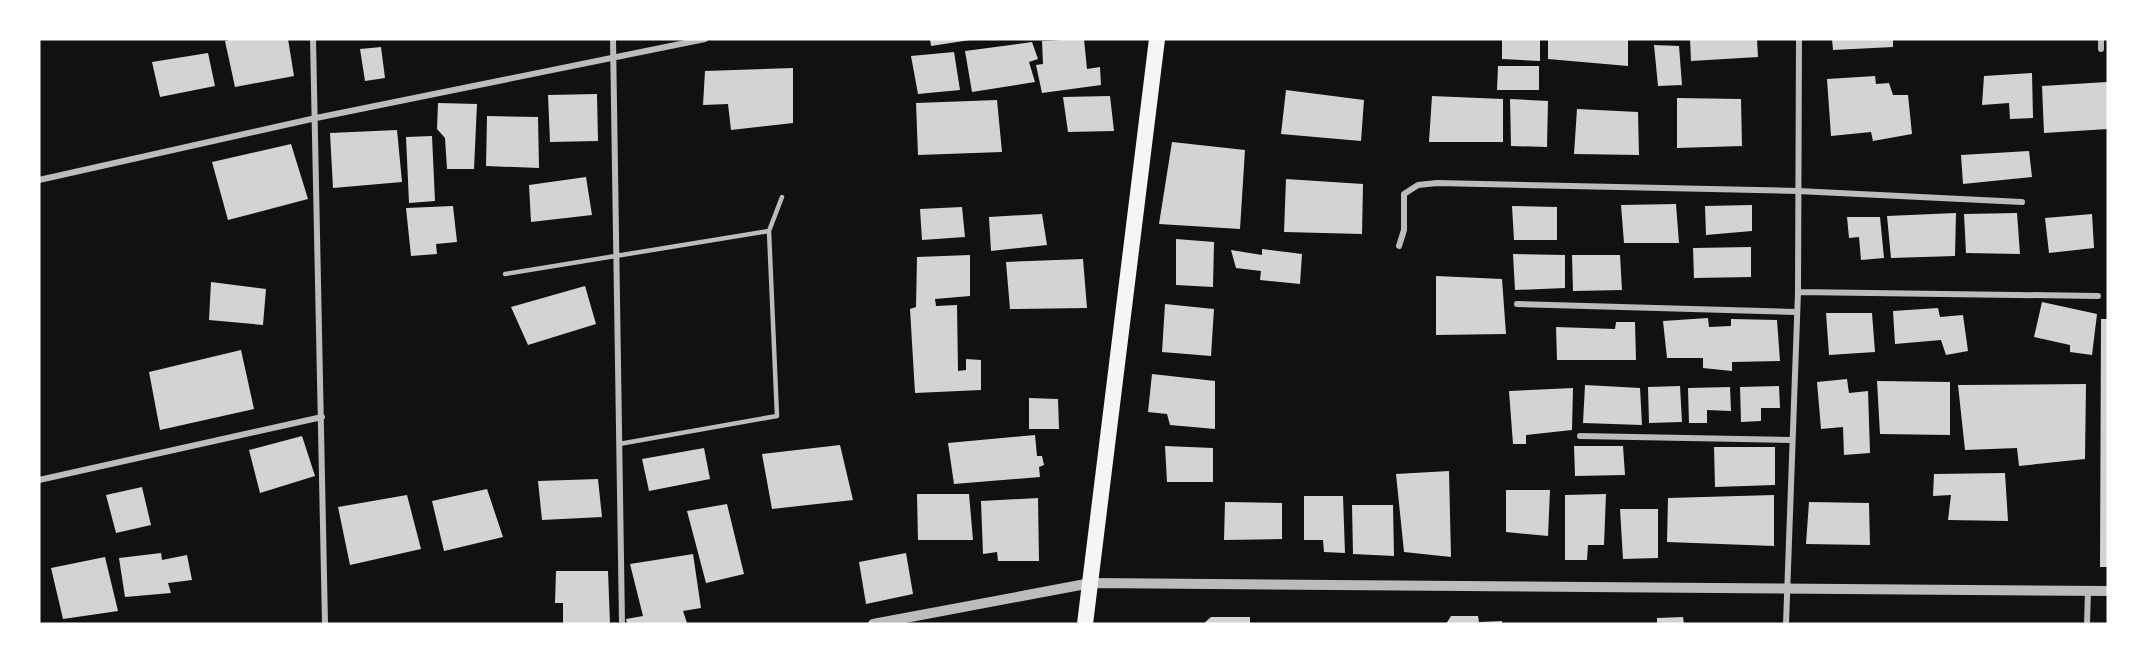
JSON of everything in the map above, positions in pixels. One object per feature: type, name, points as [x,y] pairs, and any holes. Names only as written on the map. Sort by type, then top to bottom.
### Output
[{"type":"highway","points":[[1085,624],[1157,39]]},
{"type":"street","points":[[313,39],[325,624]]},
{"type":"street","points":[[613,39],[622,624]]},
{"type":"street","points":[[39,180],[316,118],[705,39]]},
{"type":"street","points":[[1786,624],[1791,440],[1796,360],[1795,312],[1798,292],[1799,39]]},
{"type":"street","points":[[2101,39],[2102,49]]},
{"type":"street","points":[[1399,246],[1404,230],[1404,194],[1419,185],[1437,183],[1798,191],[2022,202]]},
{"type":"street","points":[[1798,292],[2098,296]]},
{"type":"street","points":[[1517,304],[1795,312]]},
{"type":"street","points":[[39,480],[322,417]]},
{"type":"street","points":[[1580,436],[1791,440]]},
{"type":"street","points":[[873,624],[1091,583],[2108,591]]},
{"type":"street","points":[[2087,624],[2088,591]]},
{"type":"lane","points":[[619,444],[777,416],[769,231],[782,197]]},
{"type":"lane","points":[[505,274],[769,231]]},
{"type":"building","points":[[288,39],[294,76],[235,87],[225,41]]},
{"type":"building","points":[[930,39],[970,39],[970,40],[931,46]]},
{"type":"building","points":[[1084,39],[1087,69],[1100,67],[1101,85],[1042,93],[1036,65],[1043,64],[1042,41]]},
{"type":"building","points":[[1502,39],[1540,39],[1540,61],[1502,59]]},
{"type":"building","points":[[1548,39],[1628,39],[1628,66],[1548,59]]},
{"type":"building","points":[[1690,39],[1757,39],[1758,57],[1691,61]]},
{"type":"building","points":[[1832,39],[1893,39],[1893,47],[1833,50]]},
{"type":"building","points":[[1032,42],[1038,59],[1029,62],[1035,82],[972,92],[965,51]]},
{"type":"building","points":[[1654,45],[1679,46],[1682,85],[1658,86]]},
{"type":"building","points":[[381,47],[385,78],[365,81],[360,49]]},
{"type":"building","points":[[954,52],[960,90],[918,94],[911,56]]},
{"type":"building","points":[[208,53],[215,86],[160,97],[152,62]]},
{"type":"building","points":[[1498,66],[1539,66],[1539,90],[1497,90]]},
{"type":"building","points":[[793,68],[793,123],[731,130],[728,104],[703,105],[705,71]]},
{"type":"building","points":[[2032,73],[2033,118],[2010,119],[2009,103],[1982,105],[1984,76]]},
{"type":"building","points":[[1875,76],[1876,84],[1889,83],[1893,95],[1908,95],[1912,134],[1873,141],[1871,132],[1831,136],[1827,79]]},
{"type":"building","points":[[2107,82],[2108,129],[2044,133],[2042,86]]},
{"type":"building","points":[[1286,90],[1364,100],[1361,141],[1281,134]]},
{"type":"building","points":[[597,94],[598,141],[550,142],[548,95]]},
{"type":"building","points":[[1110,96],[1114,131],[1068,132],[1063,97]]},
{"type":"building","points":[[1432,96],[1503,99],[1503,142],[1429,142]]},
{"type":"building","points":[[1677,98],[1741,99],[1742,146],[1677,148]]},
{"type":"building","points":[[1510,99],[1548,101],[1547,147],[1511,146]]},
{"type":"building","points":[[997,100],[1002,152],[918,155],[916,103]]},
{"type":"building","points":[[438,103],[477,104],[474,169],[447,169],[445,138],[437,129]]},
{"type":"building","points":[[1577,109],[1638,112],[1639,155],[1574,154]]},
{"type":"building","points":[[487,116],[538,117],[539,168],[486,166]]},
{"type":"building","points":[[397,130],[402,182],[333,188],[330,133]]},
{"type":"building","points":[[432,136],[435,201],[409,203],[406,137]]},
{"type":"building","points":[[1172,142],[1245,150],[1240,229],[1159,224]]},
{"type":"building","points":[[291,144],[308,199],[228,220],[212,162]]},
{"type":"building","points":[[2029,151],[2032,177],[1963,184],[1961,155]]},
{"type":"building","points":[[586,177],[592,215],[531,222],[529,185]]},
{"type":"building","points":[[1286,179],[1363,184],[1362,234],[1284,232]]},
{"type":"building","points":[[1676,204],[1679,243],[1624,243],[1621,205]]},
{"type":"building","points":[[1752,205],[1752,231],[1706,235],[1705,206]]},
{"type":"building","points":[[453,206],[457,242],[436,244],[437,254],[411,256],[406,208]]},
{"type":"building","points":[[1512,206],[1557,207],[1557,240],[1514,240]]},
{"type":"building","points":[[962,207],[965,237],[922,240],[920,209]]},
{"type":"building","points":[[1956,213],[1955,256],[1891,258],[1887,216]]},
{"type":"building","points":[[2017,213],[2020,254],[1966,253],[1964,214]]},
{"type":"building","points":[[1042,214],[1047,245],[991,251],[989,217]]},
{"type":"building","points":[[2092,214],[2094,248],[2049,253],[2045,218]]},
{"type":"building","points":[[1847,217],[1880,217],[1884,258],[1861,260],[1859,237],[1849,238]]},
{"type":"building","points":[[1176,239],[1214,242],[1213,287],[1176,285]]},
{"type":"building","points":[[1751,247],[1751,277],[1694,278],[1693,248]]},
{"type":"building","points":[[1262,249],[1302,254],[1300,284],[1260,280],[1261,271],[1236,268],[1231,250],[1262,255]]},
{"type":"building","points":[[1513,254],[1565,255],[1565,288],[1515,290]]},
{"type":"building","points":[[970,255],[970,296],[935,299],[936,306],[957,305],[958,371],[966,370],[966,359],[981,360],[981,390],[915,393],[910,309],[916,307],[917,257]]},
{"type":"building","points":[[1572,255],[1620,255],[1622,290],[1573,291]]},
{"type":"building","points":[[1083,259],[1087,308],[1010,309],[1006,262]]},
{"type":"building","points":[[1436,276],[1502,279],[1506,334],[1436,335]]},
{"type":"building","points":[[211,282],[266,289],[263,325],[209,320]]},
{"type":"building","points":[[585,286],[596,324],[528,345],[511,307]]},
{"type":"building","points":[[2042,302],[2097,314],[2092,355],[2070,352],[2070,345],[2034,337]]},
{"type":"building","points":[[1165,304],[1214,309],[1211,356],[1162,352]]},
{"type":"building","points":[[1938,308],[1940,317],[1963,315],[1968,351],[1946,355],[1941,340],[1895,344],[1893,311]]},
{"type":"building","points":[[1826,313],[1872,313],[1875,352],[1829,355]]},
{"type":"building","points":[[1708,318],[1709,327],[1731,326],[1731,319],[1777,320],[1780,361],[1732,362],[1732,371],[1703,368],[1703,358],[1667,358],[1663,321]]},
{"type":"building","points":[[2101,319],[2108,319],[2108,567],[2100,567]]},
{"type":"building","points":[[1616,322],[1635,322],[1636,360],[1557,360],[1556,327],[1615,329]]},
{"type":"building","points":[[241,350],[254,409],[160,430],[149,372]]},
{"type":"building","points":[[1152,374],[1215,381],[1215,429],[1170,425],[1167,414],[1148,412]]},
{"type":"building","points":[[1847,379],[1849,393],[1868,391],[1870,453],[1844,455],[1843,427],[1821,429],[1817,382]]},
{"type":"building","points":[[1877,381],[1950,382],[1950,435],[1880,434]]},
{"type":"building","points":[[2086,384],[2085,459],[2019,466],[2017,448],[1965,450],[1958,385]]},
{"type":"building","points":[[1585,385],[1640,388],[1642,425],[1583,423]]},
{"type":"building","points":[[1680,386],[1682,422],[1649,423],[1648,387]]},
{"type":"building","points":[[1779,386],[1780,408],[1761,408],[1761,421],[1741,422],[1740,387]]},
{"type":"building","points":[[1730,387],[1731,411],[1707,410],[1707,423],[1689,423],[1688,388]]},
{"type":"building","points":[[1573,388],[1572,430],[1526,435],[1526,444],[1513,444],[1509,391]]},
{"type":"building","points":[[1029,398],[1058,399],[1059,429],[1029,429]]},
{"type":"building","points":[[1035,435],[1037,456],[1042,456],[1044,465],[1039,467],[1040,477],[954,484],[948,443]]},
{"type":"building","points":[[302,436],[315,476],[260,493],[249,450]]},
{"type":"building","points":[[840,445],[853,500],[772,509],[762,454]]},
{"type":"building","points":[[1165,446],[1213,448],[1213,482],[1167,482]]},
{"type":"building","points":[[1574,446],[1623,446],[1625,475],[1575,476]]},
{"type":"building","points":[[1714,447],[1775,447],[1775,485],[1715,487]]},
{"type":"building","points":[[704,448],[710,479],[649,491],[642,459]]},
{"type":"building","points":[[1449,471],[1451,557],[1404,552],[1396,474]]},
{"type":"building","points":[[2005,473],[2008,521],[1948,520],[1951,495],[1933,496],[1934,474]]},
{"type":"building","points":[[598,479],[602,517],[542,520],[538,481]]},
{"type":"building","points":[[142,487],[151,525],[116,533],[106,495]]},
{"type":"building","points":[[487,489],[503,537],[444,551],[432,501]]},
{"type":"building","points":[[1506,490],[1550,490],[1548,536],[1506,532]]},
{"type":"building","points":[[917,494],[969,494],[973,540],[918,540]]},
{"type":"building","points":[[1606,494],[1604,545],[1588,545],[1587,560],[1565,560],[1565,495]]},
{"type":"building","points":[[407,495],[421,549],[350,565],[338,507]]},
{"type":"building","points":[[1774,495],[1774,546],[1667,542],[1668,498]]},
{"type":"building","points":[[1304,496],[1343,496],[1345,553],[1324,552],[1323,540],[1304,540]]},
{"type":"building","points":[[1038,498],[1039,561],[998,561],[997,552],[983,554],[981,501]]},
{"type":"building","points":[[1225,502],[1282,503],[1282,539],[1224,540]]},
{"type":"building","points":[[1809,502],[1869,503],[1870,545],[1806,544]]},
{"type":"building","points":[[727,504],[744,574],[706,583],[687,511]]},
{"type":"building","points":[[1352,505],[1393,505],[1394,556],[1353,554]]},
{"type":"building","points":[[1620,509],[1658,509],[1658,558],[1623,559]]},
{"type":"building","points":[[161,553],[162,560],[187,555],[192,580],[168,583],[171,593],[125,597],[119,558]]},
{"type":"building","points":[[906,553],[913,594],[866,604],[859,562]]},
{"type":"building","points":[[693,554],[701,608],[683,611],[687,623],[627,624],[626,619],[643,616],[630,564]]},
{"type":"building","points":[[105,557],[118,611],[63,619],[51,568]]},
{"type":"building","points":[[556,571],[608,571],[610,624],[563,624],[563,603],[555,603]]},
{"type":"building","points":[[1451,616],[1478,616],[1479,622],[1502,621],[1502,624],[1446,624]]},
{"type":"building","points":[[1211,617],[1250,617],[1250,624],[1203,624]]},
{"type":"building","points":[[1683,617],[1684,624],[1657,624],[1657,618]]}]
